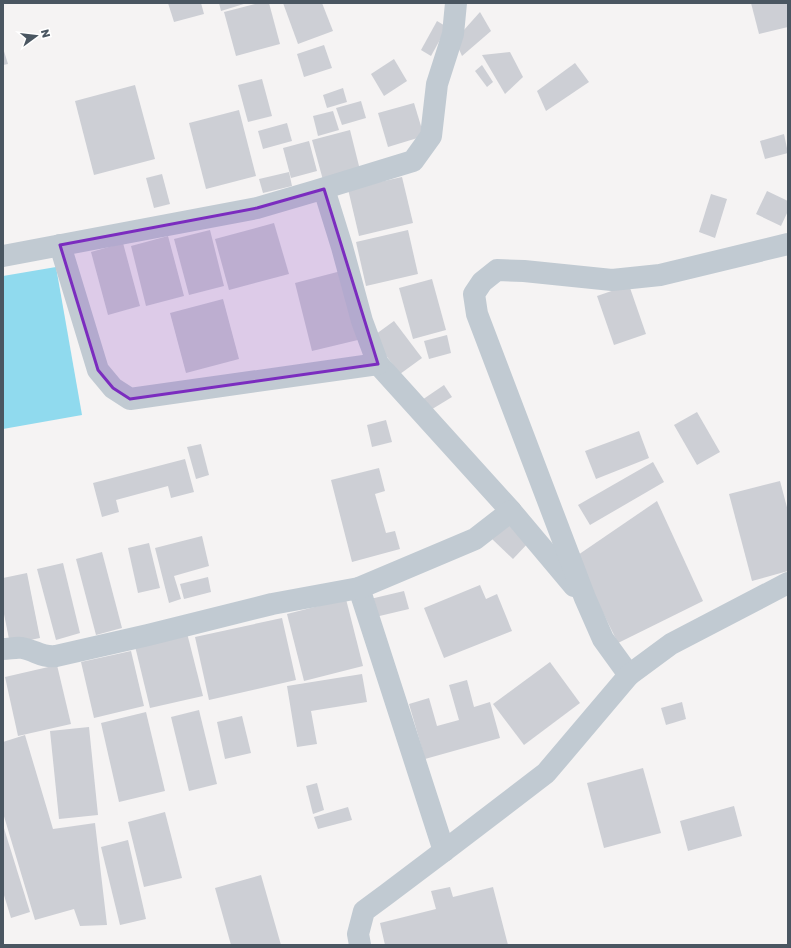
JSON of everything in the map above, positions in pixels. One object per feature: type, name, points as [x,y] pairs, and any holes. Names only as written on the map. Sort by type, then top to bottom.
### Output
[{"type":"street","points":[[3,256],[257,208],[413,161],[431,136],[437,84],[453,34],[456,3]]},
{"type":"street","points":[[324,189],[342,247],[362,321],[378,364],[511,511],[584,598]]},
{"type":"street","points":[[630,675],[603,639],[584,598],[477,314],[474,294],[482,282],[497,270],[524,271],[612,280],[660,275],[788,244]]},
{"type":"street","points":[[60,245],[98,370],[113,388],[130,399],[378,364]]},
{"type":"street","points":[[3,650],[22,648],[45,656],[56,656],[272,604],[360,588],[475,539],[511,511]]},
{"type":"street","points":[[360,945],[358,934],[364,911],[546,773],[630,675],[671,644],[788,583]]},
{"type":"street","points":[[360,588],[444,851]]},
{"type":"highlighted area","points":[[324,189],[378,364],[130,399],[113,388],[98,370],[60,245],[257,208]]},
{"type":"water","points":[[56,267],[82,415],[3,429],[3,276]]},
{"type":"building","points":[[168,3],[201,3],[204,14],[174,22]]},
{"type":"building","points":[[219,3],[247,3],[221,11]]},
{"type":"building","points":[[259,3],[269,3],[280,44],[236,56],[224,12]]},
{"type":"building","points":[[283,3],[322,3],[333,31],[298,44]]},
{"type":"building","points":[[751,3],[788,3],[788,27],[759,34]]},
{"type":"building","points":[[480,12],[491,31],[462,56],[455,40]]},
{"type":"building","points":[[437,21],[447,27],[431,56],[421,50]]},
{"type":"building","points":[[324,45],[332,68],[304,77],[297,54]]},
{"type":"building","points":[[3,48],[8,64],[3,65]]},
{"type":"building","points":[[510,52],[523,77],[505,94],[482,55]]},
{"type":"building","points":[[394,59],[407,81],[384,96],[371,74]]},
{"type":"building","points":[[575,63],[589,82],[546,111],[537,91]]},
{"type":"building","points":[[482,65],[493,82],[487,87],[475,71]]},
{"type":"building","points":[[262,79],[272,116],[248,122],[238,85]]},
{"type":"building","points":[[135,85],[155,159],[94,175],[75,101]]},
{"type":"building","points":[[343,88],[347,102],[327,108],[323,95]]},
{"type":"building","points":[[361,101],[366,118],[342,125],[336,108]]},
{"type":"building","points":[[414,103],[424,136],[388,147],[378,113]]},
{"type":"building","points":[[239,110],[256,176],[206,189],[189,123]]},
{"type":"building","points":[[333,111],[339,130],[318,136],[313,116]]},
{"type":"building","points":[[287,123],[292,141],[263,149],[258,131]]},
{"type":"building","points":[[350,130],[360,170],[323,180],[312,140]]},
{"type":"building","points":[[784,134],[788,153],[765,159],[760,141]]},
{"type":"building","points":[[309,141],[317,171],[291,178],[283,148]]},
{"type":"building","points":[[289,172],[292,186],[263,193],[259,179]]},
{"type":"building","points":[[162,174],[170,204],[154,208],[146,178]]},
{"type":"building","points":[[402,177],[413,223],[359,236],[348,189]]},
{"type":"building","points":[[767,191],[788,201],[788,211],[781,226],[756,214]]},
{"type":"building","points":[[711,194],[727,199],[715,238],[699,232]]},
{"type":"building","points":[[274,223],[289,274],[229,290],[215,239]]},
{"type":"building","points":[[210,230],[224,286],[189,295],[174,239]]},
{"type":"building","points":[[408,230],[418,274],[366,286],[356,242]]},
{"type":"building","points":[[168,236],[184,296],[146,306],[131,246]]},
{"type":"building","points":[[123,243],[140,306],[108,315],[91,252]]},
{"type":"building","points":[[345,270],[362,339],[312,351],[295,283]]},
{"type":"building","points":[[432,279],[446,330],[413,339],[399,288]]},
{"type":"building","points":[[629,285],[646,334],[614,345],[597,296]]},
{"type":"building","points":[[223,299],[239,359],[186,373],[170,313]]},
{"type":"building","points":[[394,321],[422,358],[400,374],[372,337]]},
{"type":"building","points":[[447,335],[451,353],[429,359],[424,341]]},
{"type":"building","points":[[444,385],[452,397],[429,411],[422,400]]},
{"type":"building","points":[[697,412],[720,452],[697,465],[674,425]]},
{"type":"building","points":[[386,420],[392,442],[372,447],[367,425]]},
{"type":"building","points":[[639,431],[649,458],[596,479],[585,451]]},
{"type":"building","points":[[201,444],[209,475],[196,479],[187,447]]},
{"type":"building","points":[[185,459],[194,492],[171,498],[168,486],[116,500],[119,512],[102,517],[93,483]]},
{"type":"building","points":[[653,462],[664,482],[590,525],[578,505]]},
{"type":"building","points":[[379,468],[385,491],[375,494],[386,533],[395,531],[400,549],[352,562],[331,480]]},
{"type":"building","points":[[780,481],[788,511],[788,571],[752,581],[729,494]]},
{"type":"building","points":[[657,501],[703,601],[618,643],[575,557]]},
{"type":"building","points":[[509,520],[531,540],[513,559],[491,538]]},
{"type":"building","points":[[202,536],[209,566],[174,576],[181,599],[169,603],[155,548]]},
{"type":"building","points":[[149,543],[160,588],[138,593],[128,548]]},
{"type":"building","points":[[102,552],[122,628],[96,635],[76,559]]},
{"type":"building","points":[[63,563],[80,633],[56,640],[37,569]]},
{"type":"building","points":[[27,573],[40,638],[10,644],[3,609],[3,578]]},
{"type":"building","points":[[208,577],[211,592],[184,599],[180,584]]},
{"type":"building","points":[[480,585],[486,599],[497,594],[512,631],[444,658],[424,608]]},
{"type":"building","points":[[404,591],[409,609],[371,618],[366,600]]},
{"type":"building","points":[[346,599],[363,666],[304,681],[287,614]]},
{"type":"building","points":[[282,618],[296,680],[209,700],[195,637]]},
{"type":"building","points":[[187,633],[203,696],[150,708],[135,646]]},
{"type":"building","points":[[131,651],[144,706],[94,718],[81,662]]},
{"type":"building","points":[[550,662],[580,703],[524,745],[493,704]]},
{"type":"building","points":[[57,665],[71,724],[18,736],[5,677]]},
{"type":"building","points":[[362,674],[367,702],[311,711],[317,744],[297,747],[287,686]]},
{"type":"building","points":[[467,680],[474,707],[490,702],[500,738],[425,759],[409,704],[429,698],[437,726],[459,720],[449,685]]},
{"type":"building","points":[[682,702],[686,719],[666,725],[661,708]]},
{"type":"building","points":[[199,710],[217,784],[189,791],[171,717]]},
{"type":"building","points":[[146,712],[165,791],[119,802],[101,723]]},
{"type":"building","points":[[242,716],[251,753],[225,759],[217,722]]},
{"type":"building","points":[[89,727],[98,815],[59,819],[50,731]]},
{"type":"building","points":[[25,735],[53,829],[95,823],[107,925],[80,926],[74,909],[35,920],[3,813],[3,742]]},
{"type":"building","points":[[643,768],[661,833],[604,848],[587,783]]},
{"type":"building","points":[[317,783],[324,810],[313,814],[306,786]]},
{"type":"building","points":[[734,806],[742,836],[688,851],[680,821]]},
{"type":"building","points":[[348,807],[352,820],[318,829],[314,817]]},
{"type":"building","points":[[165,812],[182,878],[144,887],[128,822]]},
{"type":"building","points":[[3,825],[30,912],[11,918],[3,892]]},
{"type":"building","points":[[128,840],[146,919],[120,925],[101,847]]},
{"type":"building","points":[[261,875],[281,945],[231,945],[215,888]]},
{"type":"building","points":[[450,887],[453,897],[493,887],[508,945],[385,945],[380,923],[436,909],[431,891]]}]
